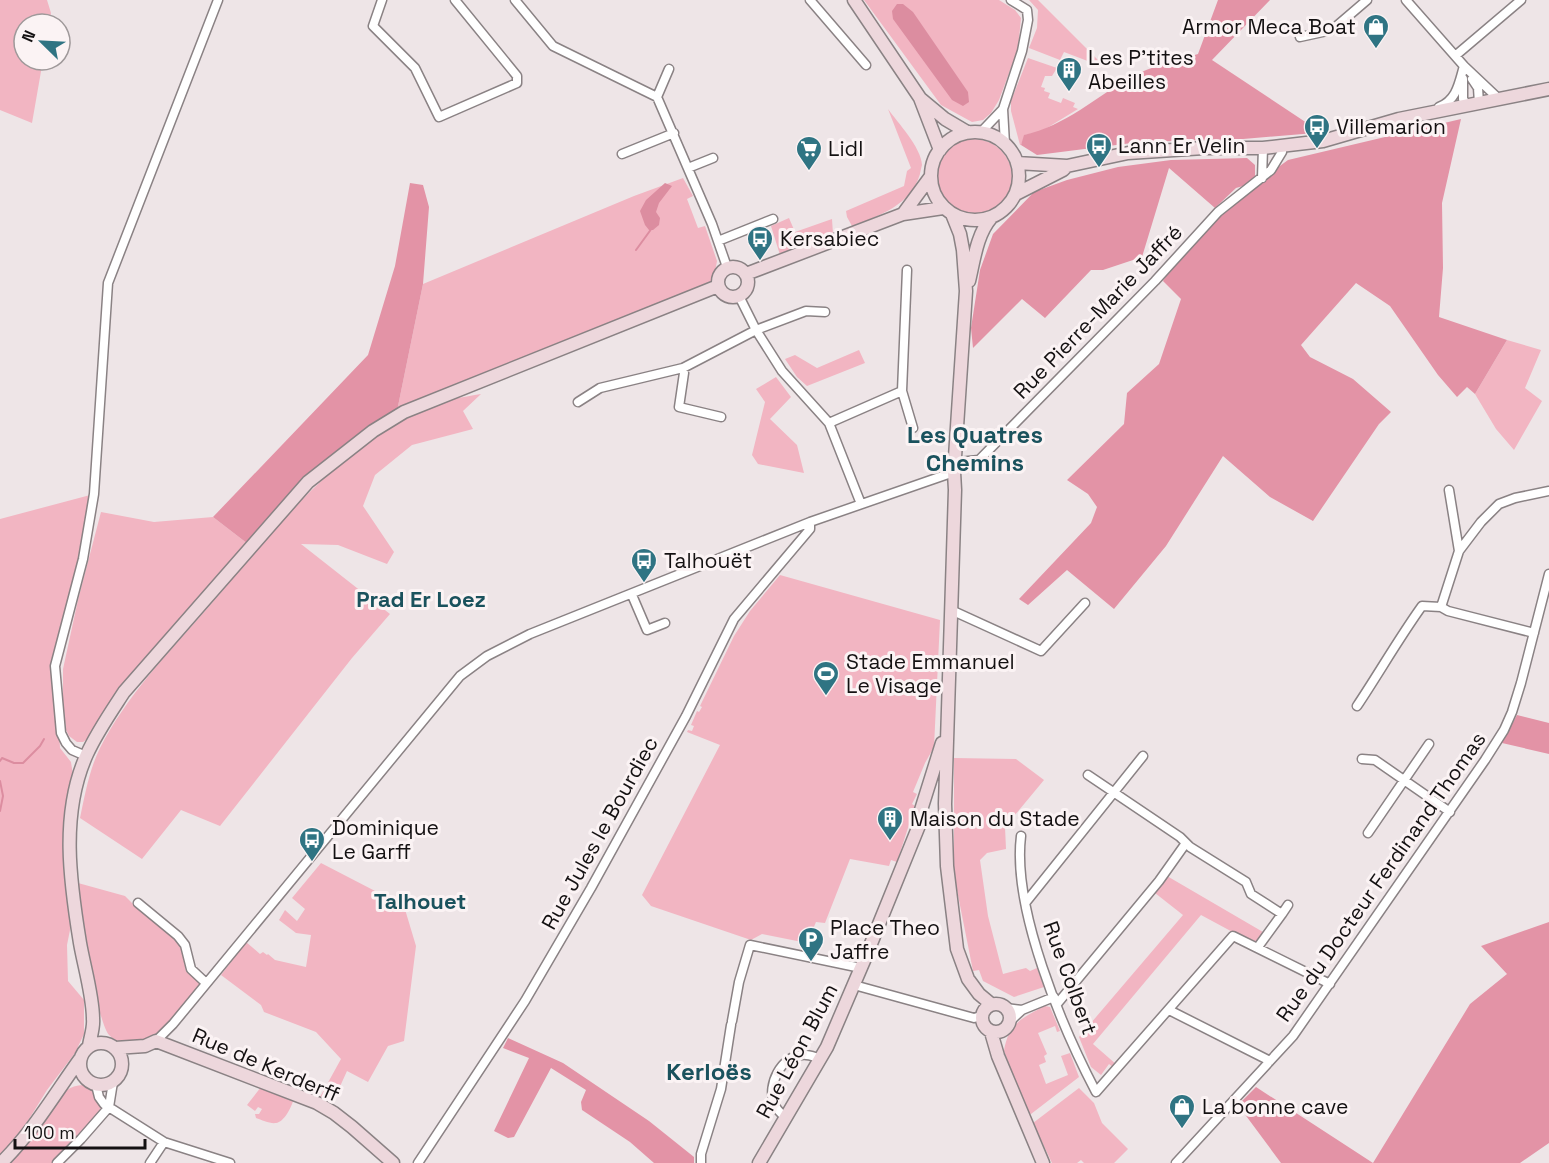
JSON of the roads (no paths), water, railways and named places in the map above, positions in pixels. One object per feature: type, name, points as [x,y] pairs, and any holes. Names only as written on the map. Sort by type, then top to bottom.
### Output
[{"type":"street","points":[[86,756],[72,750],[61,733],[55,666],[83,559],[94,494],[108,283],[218,0]]},
{"type":"street","points":[[382,0],[373,26],[415,68],[439,117],[516,83],[517,75],[456,0]]},
{"type":"street","points":[[515,0],[554,46],[657,97],[674,133],[727,267]]},
{"type":"street","points":[[810,0],[866,65]]},
{"type":"street","points":[[854,0],[920,98],[940,150]]},
{"type":"street","points":[[1005,144],[1003,109],[1023,51],[1028,20],[1027,10],[1011,0]]},
{"type":"street","points":[[1300,37],[1332,30],[1367,0]]},
{"type":"street","points":[[1406,0],[1464,66],[1500,100]]},
{"type":"street","points":[[1455,56],[1521,0]]},
{"type":"street","points":[[1464,66],[1478,88],[1473,104]]},
{"type":"street","points":[[1464,66],[1463,99],[1473,104]]},
{"type":"street","points":[[1418,115],[1447,104],[1454,98],[1464,66]]},
{"type":"street","points":[[657,97],[669,69]]},
{"type":"street","points":[[1017,163],[1067,166],[1128,153],[1204,148],[1263,148],[1323,141],[1418,115],[1549,89]]},
{"type":"street","points":[[920,98],[945,119],[967,132]]},
{"type":"street","points":[[981,132],[1003,109]]},
{"type":"street","points":[[1016,194],[1019,181],[1017,163],[1005,144],[994,136],[981,132],[967,132],[952,139],[940,150],[933,162],[931,176],[934,193],[960,234],[966,291],[956,467],[946,728],[947,867],[957,949],[968,979],[979,993],[985,1011],[985,1028],[1000,1028],[1022,1010],[1056,1000],[1159,881],[1186,843]]},
{"type":"street","points":[[622,154],[674,133]]},
{"type":"street","name":"Rue Pierre-Marie Jaffré","points":[[150,1043],[173,1024],[460,676],[488,656],[530,634],[810,522],[979,460],[1155,282],[1218,212],[1271,170],[1282,152],[1282,146]]},
{"type":"street","points":[[1262,178],[1263,148]]},
{"type":"street","points":[[688,168],[713,158]]},
{"type":"street","points":[[746,274],[903,214],[947,211],[971,221],[991,218],[1000,213],[1016,194],[1067,166]]},
{"type":"street","points":[[903,214],[931,176]]},
{"type":"street","points":[[966,291],[978,243],[991,218]]},
{"type":"street","points":[[718,241],[773,219]]},
{"type":"street","points":[[736,266],[746,274],[748,286],[739,296],[729,297],[718,286],[718,277],[727,267],[736,266]]},
{"type":"street","points":[[907,270],[902,391],[913,429]]},
{"type":"street","points":[[89,1046],[94,1020],[73,903],[70,864],[71,825],[76,791],[86,756],[124,692],[308,482],[342,453],[373,431],[404,412],[718,286]]},
{"type":"street","points":[[739,296],[756,330],[782,371],[829,423],[861,504]]},
{"type":"street","points":[[578,402],[600,388],[683,368],[756,330],[806,311],[825,312]]},
{"type":"street","points":[[683,368],[679,407],[721,417]]},
{"type":"street","points":[[829,423],[902,391]]},
{"type":"street","points":[[1449,490],[1459,551]]},
{"type":"street","points":[[1441,607],[1459,551],[1481,522],[1499,504],[1549,491]]},
{"type":"street","name":"Rue Jules le Bourdiec","points":[[418,1163],[525,1001],[686,716],[735,619],[810,529],[810,522]]},
{"type":"street","name":"Rue du Docteur Ferdinand Thomas","points":[[1176,1163],[1293,1036],[1450,812],[1504,730],[1521,683],[1549,574]]},
{"type":"street","points":[[632,595],[647,630],[665,623]]},
{"type":"street","points":[[951,610],[1041,651],[1085,603]]},
{"type":"street","points":[[1357,706],[1401,635],[1422,606],[1441,607],[1448,611],[1534,633]]},
{"type":"street","name":"Rue Léon Blum","points":[[759,1163],[820,1059],[854,985],[920,823],[923,803],[946,728]]},
{"type":"street","points":[[1368,833],[1429,744]]},
{"type":"street","points":[[1026,902],[1143,756]]},
{"type":"street","points":[[1362,759],[1375,760],[1450,812]]},
{"type":"street","points":[[1089,775],[1180,837],[1190,847],[1246,882],[1251,894],[1282,914]]},
{"type":"street","points":[[923,803],[930,801],[945,804]]},
{"type":"street","points":[[920,823],[928,819],[945,818]]},
{"type":"street","name":"Rue Colbert","points":[[1021,836],[1019,856],[1026,902],[1038,954],[1084,1069],[1096,1092],[1169,1010]]},
{"type":"street","points":[[138,903],[178,936],[185,945],[191,969],[206,983]]},
{"type":"street","points":[[1258,947],[1288,905]]},
{"type":"street","points":[[1270,1061],[1169,1010],[1233,936],[1330,984]]},
{"type":"street","points":[[700,1163],[721,1089],[739,982],[750,945],[861,968]]},
{"type":"street","points":[[854,985],[974,1018],[1001,1005],[1006,1008],[1010,1013],[1000,1028],[998,1056],[1043,1163]]},
{"type":"street","points":[[1006,1008],[1022,1010]]},
{"type":"street","points":[[58,1090],[91,1082],[103,1086],[114,1082],[121,1074],[122,1059],[94,1020]]},
{"type":"street","points":[[1,1163],[30,1132],[89,1046],[96,1043],[110,1045],[150,1043]]},
{"type":"street","points":[[123,1065],[150,1043]]},
{"type":"street","name":"Rue de Kerderff","points":[[150,1043],[317,1103],[352,1127],[393,1163]]},
{"type":"street","points":[[786,1118],[777,1110],[773,1101],[774,1081],[780,1068],[790,1059],[800,1055],[820,1059]]},
{"type":"street","points":[[80,1059],[81,1069],[99,1097],[109,1107],[164,1142],[230,1163]]},
{"type":"street","points":[[57,1163],[109,1107],[114,1082]]},
{"type":"street","points":[[150,1163],[164,1142]]},
{"type":"waterway","points":[[636,250],[652,228]]},
{"type":"waterway","points":[[0,761],[2,758],[14,763],[23,763],[44,739]]},
{"type":"waterway","points":[[0,781],[3,796],[0,811]]},
{"type":"place","name":"Armor Meca Boat","points":[[1376,50]]},
{"type":"place","name":"Les P'tites Abeilles","points":[[1069,93]]},
{"type":"place","name":"Villemarion","points":[[1317,150]]},
{"type":"place","name":"Lann Er Velin","points":[[1099,169]]},
{"type":"place","name":"Lidl","points":[[809,172]]},
{"type":"place","name":"Kersabiec","points":[[760,262]]},
{"type":"place","name":"Talhouët","points":[[644,584]]},
{"type":"place","name":"Stade Emmanuel Le Visage","points":[[826,697]]},
{"type":"place","name":"Maison du Stade","points":[[890,842]]},
{"type":"place","name":"Dominique Le Garff","points":[[312,863]]},
{"type":"place","name":"Place Theo Jaffre","points":[[811,963]]},
{"type":"place","name":"La bonne cave","points":[[1182,1130]]},
{"type":"district","name":"Les Quatres Chemins","points":[[975,449]]},
{"type":"district","name":"Prad Er Loez","points":[[421,599]]},
{"type":"district","name":"Talhouet","points":[[420,901]]},
{"type":"district","name":"Kerloës","points":[[709,1072]]}]
